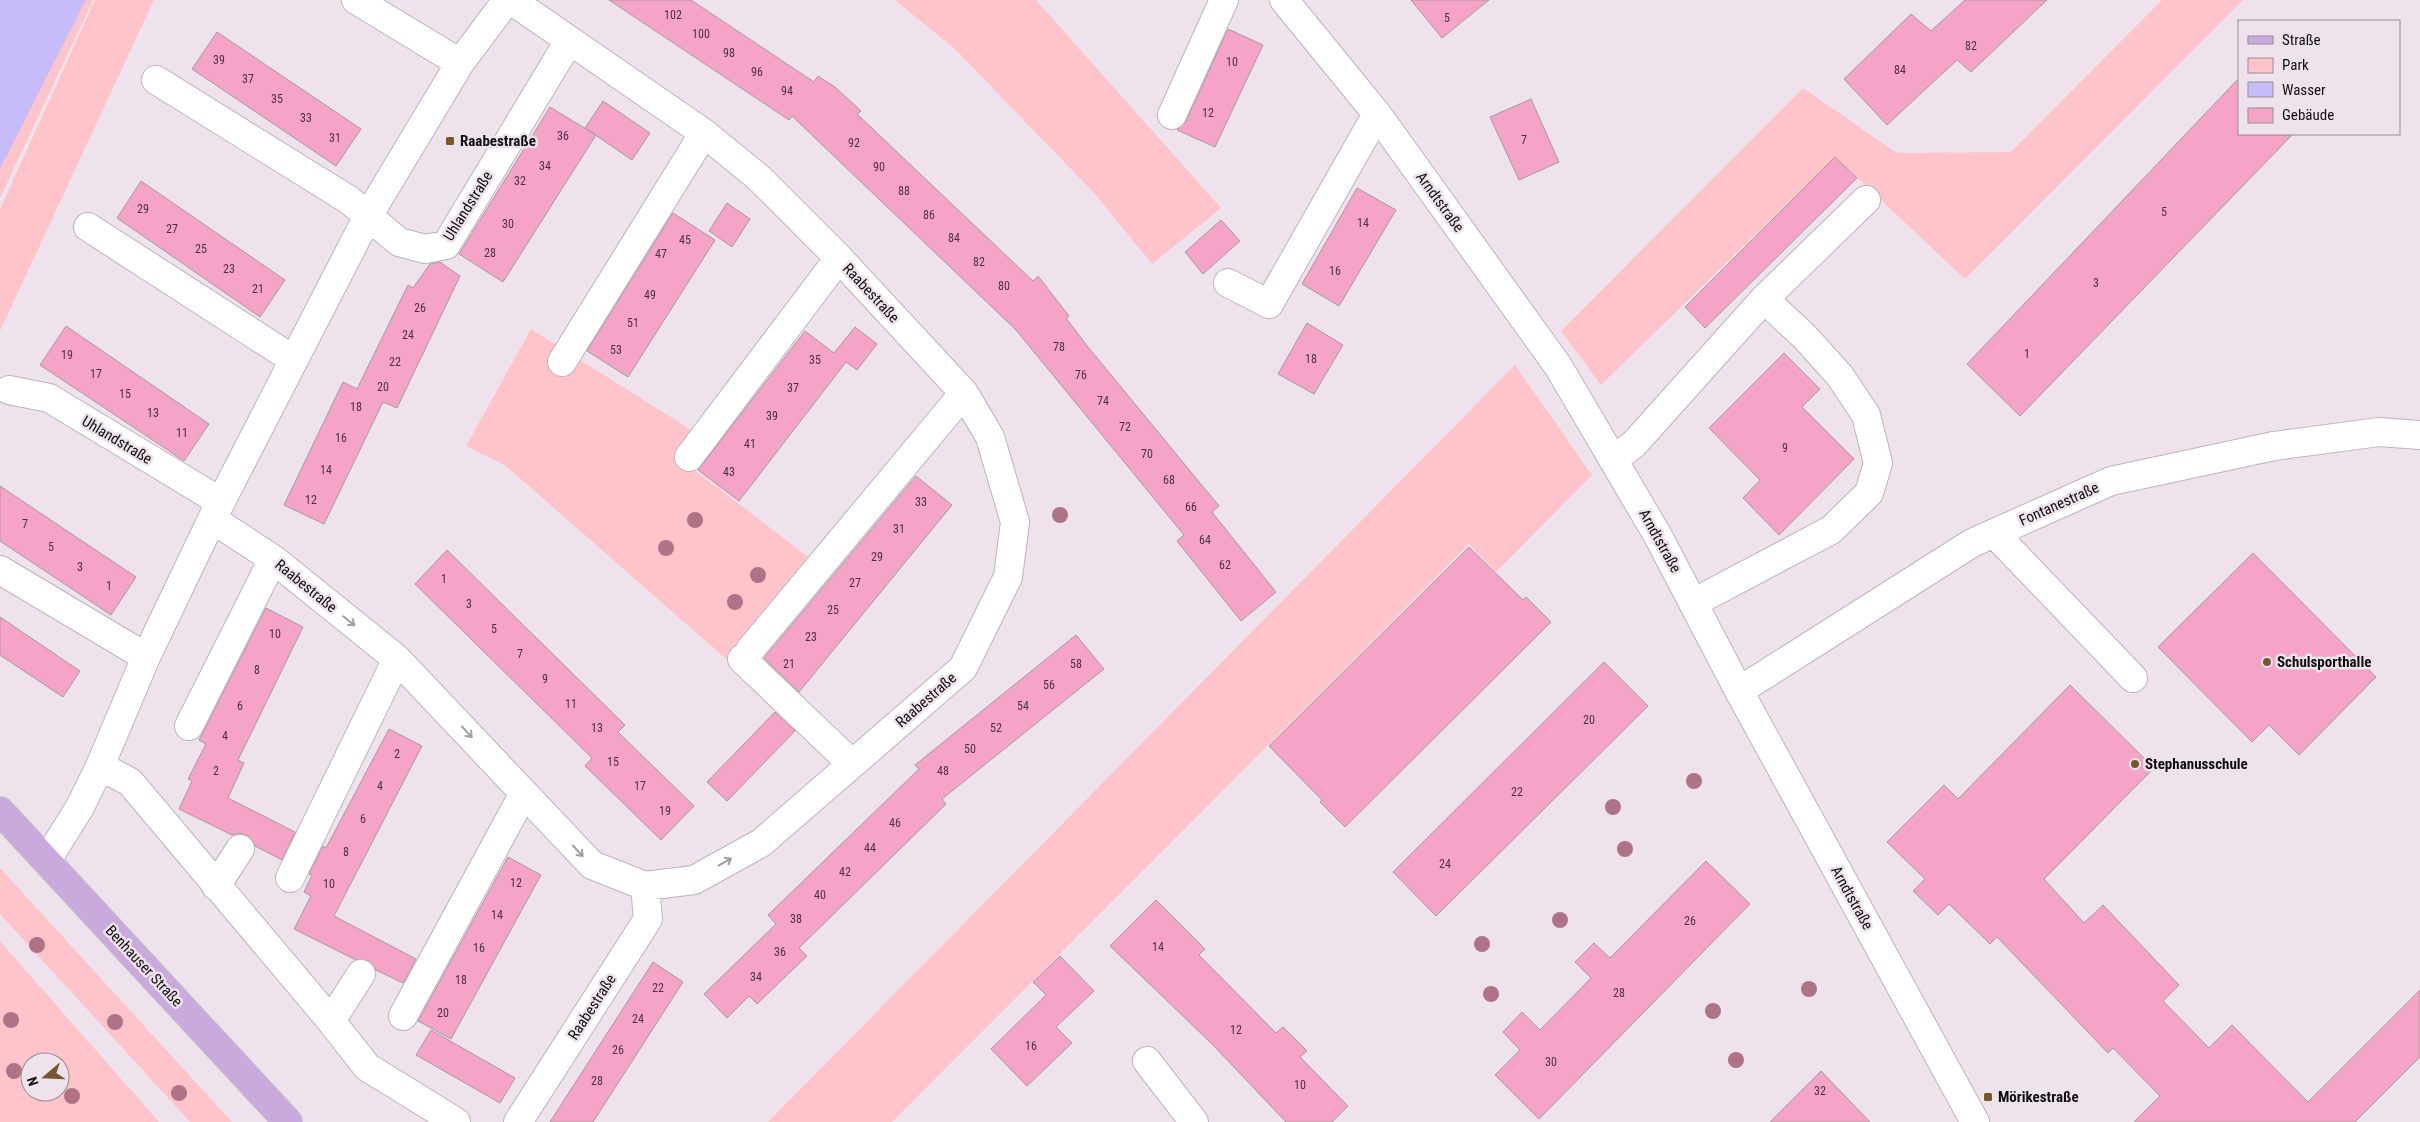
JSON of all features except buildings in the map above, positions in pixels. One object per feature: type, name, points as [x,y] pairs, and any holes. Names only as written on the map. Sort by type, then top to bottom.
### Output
[{"type":"main road","name":"Benhauser Straße","points":[[0,811],[288,1122]]},
{"type":"street","points":[[356,0],[460,63]]},
{"type":"street","points":[[47,860],[80,807],[100,766],[146,658],[216,511],[368,216],[460,63],[507,0]]},
{"type":"street","name":"Raabestraße","points":[[216,511],[397,659],[592,865],[645,886],[694,880],[761,843],[963,668],[1008,578],[1015,522],[990,437],[964,393],[840,258],[758,178],[704,133],[511,0]]},
{"type":"street","points":[[1172,115],[1224,0]]},
{"type":"street","name":"Arndtstraße","points":[[1284,0],[1377,114],[1558,366],[1658,536],[1739,691],[1975,1122]]},
{"type":"street","name":"Uhlandstraße","points":[[156,80],[349,200],[399,242],[425,249],[446,245],[569,41]]},
{"type":"street","points":[[1228,283],[1269,304],[1377,114]]},
{"type":"street","points":[[562,362],[704,133]]},
{"type":"street","points":[[1614,460],[1634,444],[1764,299],[1866,200]]},
{"type":"street","points":[[88,227],[294,360]]},
{"type":"street","name":"Raabestraße","points":[[689,457],[840,258]]},
{"type":"street","points":[[1693,603],[1831,530],[1869,493],[1878,463],[1866,415],[1840,376],[1805,337],[1764,299]]},
{"type":"street","name":"Uhlandstraße","points":[[9,390],[49,398],[216,511]]},
{"type":"street","points":[[852,764],[746,655],[964,393]]},
{"type":"street","name":"Fontanestraße","points":[[1739,691],[1972,543],[2110,481],[2274,446],[2379,432],[2420,435]]},
{"type":"street","points":[[1994,533],[2133,678]]},
{"type":"street","points":[[189,726],[273,559]]},
{"type":"street","points":[[0,570],[146,658]]},
{"type":"street","points":[[290,878],[397,659]]},
{"type":"street","points":[[100,766],[130,782],[331,1021],[367,1067],[456,1122]]},
{"type":"street","points":[[403,1016],[524,793]]},
{"type":"street","points":[[216,886],[240,849]]},
{"type":"street","name":"Raabestraße","points":[[518,1122],[648,919],[645,886]]},
{"type":"street","points":[[331,1021],[361,974]]},
{"type":"street","points":[[1147,1061],[1194,1122]]},
{"type":"green space","points":[[86,0],[93,0],[0,198],[0,169]]},
{"type":"green space","points":[[95,0],[154,0],[0,331],[0,209]]},
{"type":"green space","points":[[895,0],[1036,0],[1221,208],[1152,264],[1095,194],[956,50]]},
{"type":"green space","points":[[2162,0],[2243,0],[1965,279],[1835,157],[1601,385],[1561,331],[1803,88],[1897,153],[2011,152]]},
{"type":"green space","points":[[531,329],[699,435],[680,459],[811,559],[726,659],[505,465],[466,446]]},
{"type":"green space","points":[[1515,365],[1592,475],[1496,572],[1469,544],[892,1122],[768,1122]]},
{"type":"green space","points":[[0,868],[232,1122],[190,1122],[0,914]]},
{"type":"green space","points":[[0,941],[159,1122],[0,1122]]},
{"type":"water","points":[[0,0],[86,0],[0,169]]},
{"type":"place","name":"Raabestraße","points":[[450,141]]},
{"type":"place","name":"Schulsporthalle","points":[[2267,662]]},
{"type":"place","name":"Stephanusschule","points":[[2135,764]]},
{"type":"place","name":"Mörikestraße","points":[[1988,1097]]}]
